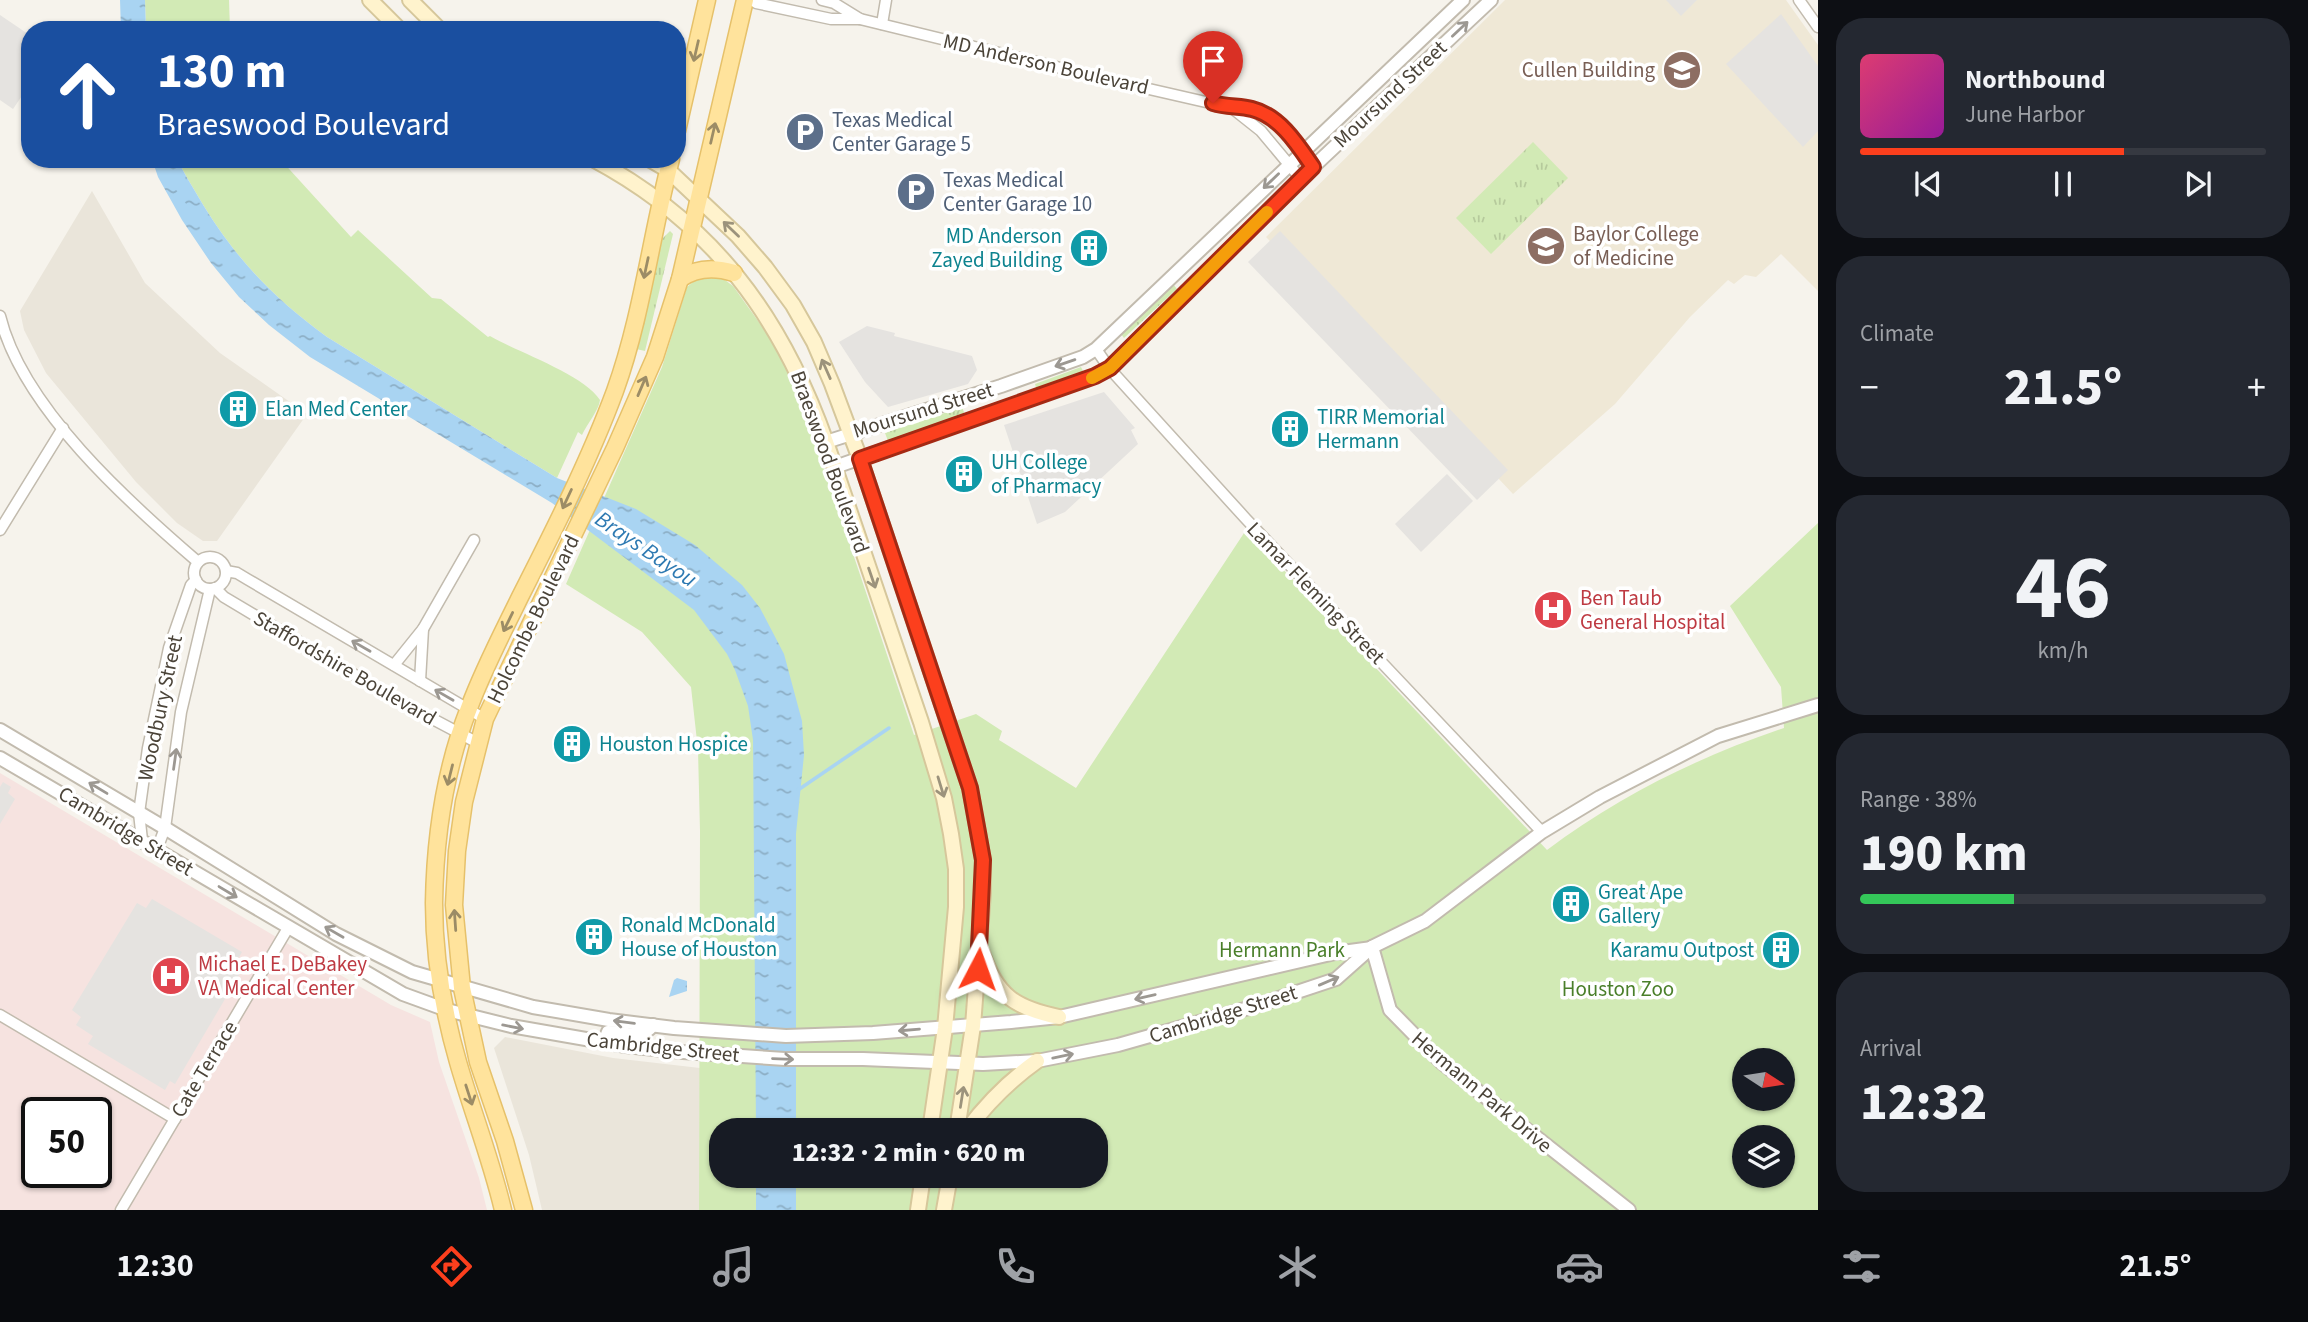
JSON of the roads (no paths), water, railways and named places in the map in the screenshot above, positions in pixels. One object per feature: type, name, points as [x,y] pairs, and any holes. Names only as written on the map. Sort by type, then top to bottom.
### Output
[{"type":"main road","points":[[370,0],[391,21]]},
{"type":"main road","points":[[410,0],[431,21]]},
{"type":"main road","points":[[686,92],[707,0]]},
{"type":"main road","name":"Holcombe Boulevard","points":[[524,1210],[505,1141],[478,1062],[462,988],[454,905],[464,802],[485,719],[615,448],[654,357],[680,279],[745,0]]},
{"type":"main road","name":"Braeswood Boulevard","points":[[608,168],[661,201],[691,227],[734,273],[770,320],[811,399],[835,467],[944,798],[956,869],[956,907],[945,1028],[932,1118]]},
{"type":"main road","name":"Holcombe Boulevard","points":[[503,1210],[486,1146],[458,1064],[440,981],[434,904],[444,796],[460,734],[484,670],[596,438],[615,389],[631,337],[668,168]]},
{"type":"main road","name":"Braeswood Boulevard","points":[[672,168],[746,245],[793,305],[814,342],[860,459],[970,788],[983,860],[974,1026],[959,1118]]},
{"type":"main road","points":[[680,279],[711,268],[734,273]]},
{"type":"main road","points":[[980,948],[990,975],[1007,996],[1031,1011],[1059,1017]]},
{"type":"main road","points":[[977,1118],[1010,1080],[1037,1061]]},
{"type":"main road","points":[[918,1210],[921,1188]]},
{"type":"main road","points":[[944,1210],[948,1188]]},
{"type":"street","name":"MD Anderson Boulevard","points":[[753,0],[756,3],[831,19],[860,19],[1232,108],[1253,109],[1273,118],[1313,167]]},
{"type":"street","name":"MD Anderson Boulevard","points":[[822,0],[834,3],[860,19]]},
{"type":"street","points":[[882,24],[886,0]]},
{"type":"street","name":"Moursund Street","points":[[826,442],[1001,386],[1083,357],[1096,349],[1463,0]]},
{"type":"street","name":"Moursund Street","points":[[835,467],[1095,376],[1110,368],[1313,167],[1491,0]]},
{"type":"street","points":[[1800,0],[1818,27]]},
{"type":"street","name":"MD Anderson Boulevard","points":[[1232,108],[1261,131],[1301,179]]},
{"type":"street","points":[[0,316],[10,349],[23,373],[63,428],[143,514],[198,562]]},
{"type":"street","name":"Lamar Fleming Street","points":[[1096,349],[1245,519],[1542,832]]},
{"type":"street","points":[[0,530],[63,428]]},
{"type":"street","points":[[394,665],[422,629],[474,540]]},
{"type":"street","points":[[207,557],[218,559],[226,571],[224,582],[213,589],[202,586],[196,580],[194,571],[198,562],[207,557]]},
{"type":"street","name":"Staffordshire Boulevard","points":[[226,571],[237,573],[485,719]]},
{"type":"street","name":"Woodbury Street","points":[[142,840],[139,813],[148,748],[169,648],[191,586],[196,580]]},
{"type":"street","name":"Staffordshire Boulevard","points":[[213,589],[395,699],[478,743]]},
{"type":"street","name":"Woodbury Street","points":[[157,849],[165,828],[181,712],[213,589]]},
{"type":"street","points":[[420,681],[422,629]]},
{"type":"street","name":"Cambridge Street","points":[[0,758],[403,994],[447,1010],[510,1026],[604,1042],[715,1054],[785,1059],[863,1059],[967,1064],[1037,1061],[1118,1045],[1252,1007],[1336,979],[1372,947],[1425,921],[1542,832],[1600,797],[1718,736],[1818,705]]},
{"type":"street","name":"Cambridge Street","points":[[0,730],[336,934],[412,972],[533,1007],[653,1025],[717,1031],[786,1036],[864,1034],[1059,1017],[1335,953],[1372,947]]},
{"type":"street","name":"Cate Terrace","points":[[121,1210],[288,928]]},
{"type":"street","name":"Hermann Park Drive","points":[[1372,947],[1390,1010],[1441,1062],[1629,1210]]},
{"type":"street","points":[[0,1015],[175,1119]]},
{"type":"street","points":[[604,1042],[608,1032],[638,1035],[647,1033],[653,1025]]},
{"type":"water","points":[[120,0],[145,0],[146,21],[121,21]]},
{"type":"water","name":"Brays Bayou","points":[[155,168],[182,168],[212,219],[240,257],[289,307],[327,337],[557,478],[636,509],[695,545],[742,585],[760,608],[784,654],[802,721],[804,755],[796,834],[796,1118],[756,1118],[753,740],[748,706],[727,654],[694,610],[552,503],[310,357],[269,325],[239,297],[211,263],[182,220]]},
{"type":"water","points":[[677,978],[687,981],[687,991],[669,997],[674,980]]},
{"type":"water","points":[[756,1188],[796,1188],[796,1210],[756,1210]]},
{"type":"waterway","points":[[798,790],[889,728]]},
{"type":"place","name":"Cullen Building","points":[[1682,70]]},
{"type":"place","name":"Texas Medical Center Garage 5","points":[[805,132]]},
{"type":"place","name":"Texas Medical Center Garage 10","points":[[916,192]]},
{"type":"place","name":"Baylor College of Medicine","points":[[1546,246]]},
{"type":"place","name":"MD Anderson Zayed Building","points":[[1089,248]]},
{"type":"place","name":"Elan Med Center","points":[[238,409]]},
{"type":"place","name":"TIRR Memorial Hermann","points":[[1290,429]]},
{"type":"place","name":"UH College of Pharmacy","points":[[964,474]]},
{"type":"place","name":"Ben Taub General Hospital","points":[[1553,610]]},
{"type":"place","name":"Houston Hospice","points":[[572,744]]},
{"type":"place","name":"Great Ape Gallery","points":[[1571,904]]},
{"type":"place","name":"Ronald McDonald House of Houston","points":[[594,937]]},
{"type":"place","name":"Karamu Outpost","points":[[1781,950]]},
{"type":"place","name":"Michael E. DeBakey VA Medical Center","points":[[171,976]]},
{"type":"park label","name":"Hermann Park","points":[[1282,950]]},
{"type":"park label","name":"Houston Zoo","points":[[1618,989]]}]
